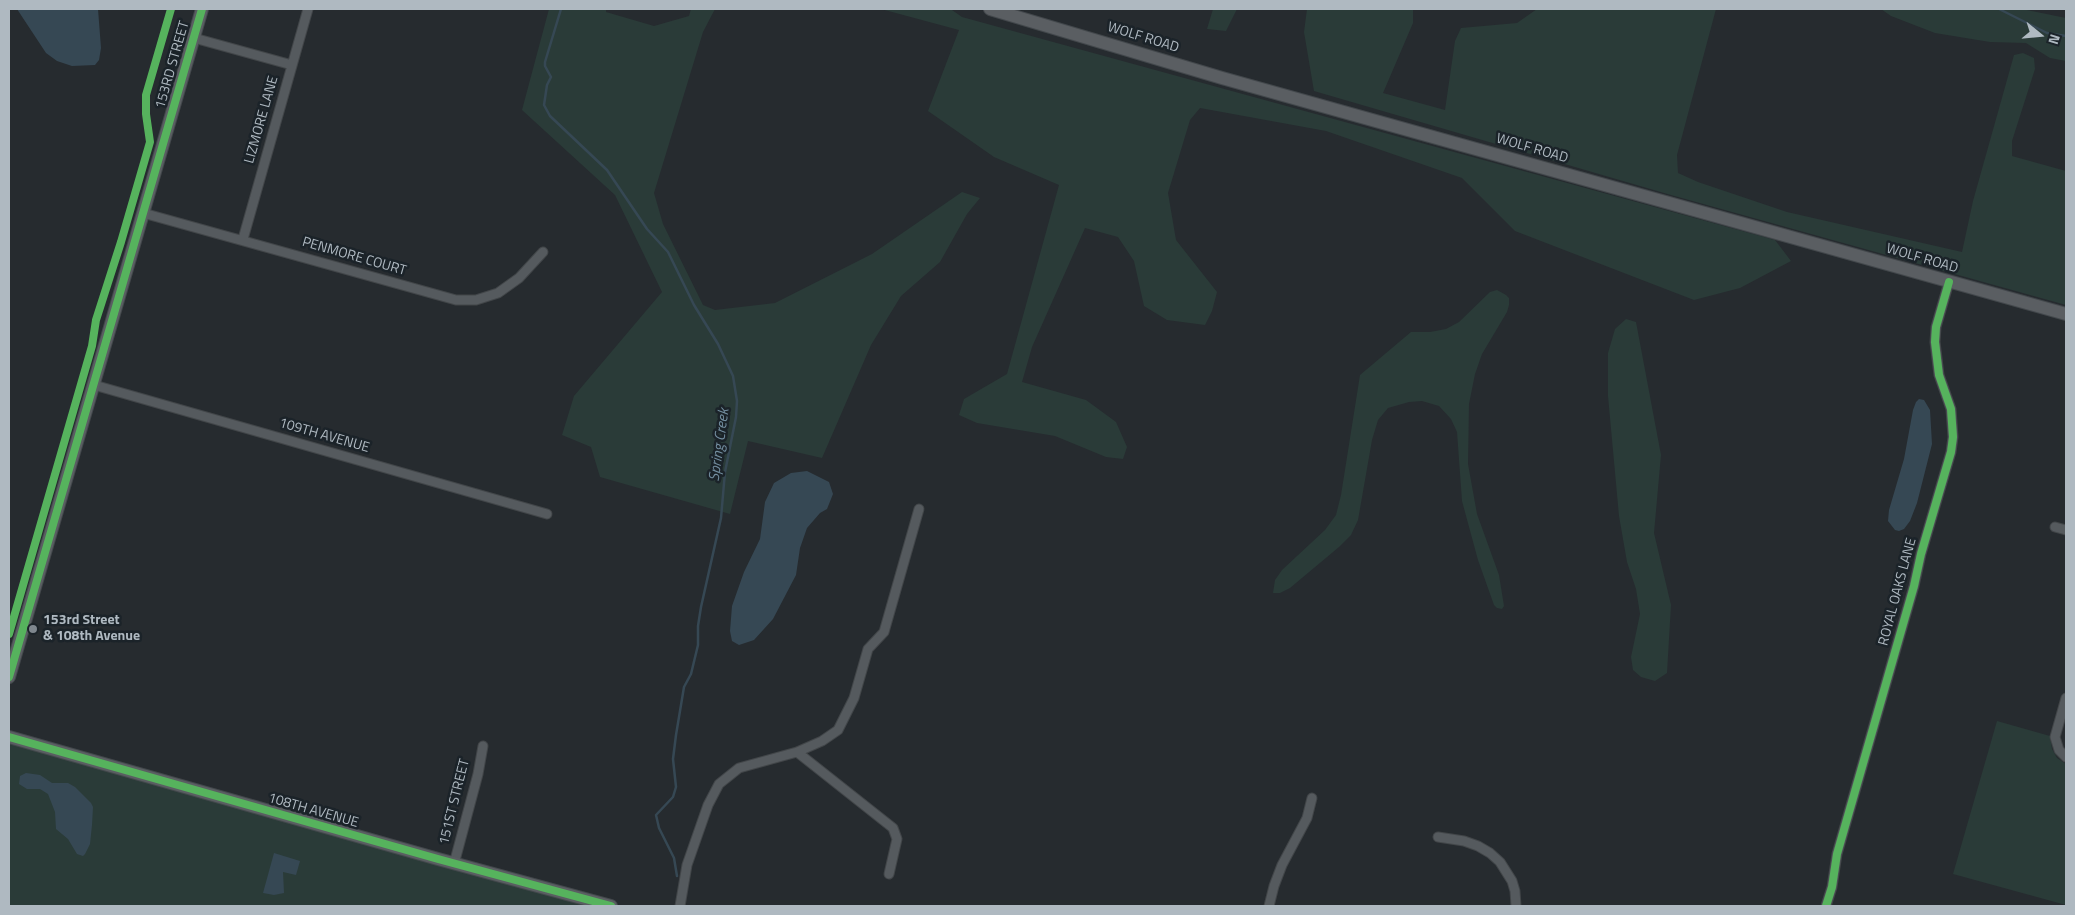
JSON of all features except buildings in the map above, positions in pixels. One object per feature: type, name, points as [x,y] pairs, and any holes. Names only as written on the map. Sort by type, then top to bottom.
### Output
[{"type":"street","name":"153RD STREET","points":[[9,677],[202,9]]},
{"type":"street","name":"LIZMORE LANE","points":[[243,239],[308,9]]},
{"type":"street","name":"WOLF ROAD","points":[[990,9],[1222,78],[2066,314]]},
{"type":"street","points":[[194,38],[292,65]]},
{"type":"street","name":"PENMORE COURT","points":[[143,213],[243,239],[456,300],[476,300],[498,292],[519,278],[543,252]]},
{"type":"street","name":"ROYAL OAKS LANE","points":[[1826,906],[1832,887],[1836,854],[1910,603],[1921,554],[1951,452],[1953,437],[1951,409],[1939,375],[1934,342],[1936,327],[1949,282]]},
{"type":"street","name":"109TH AVENUE","points":[[94,384],[547,514]]},
{"type":"street","points":[[680,906],[687,865],[708,805],[719,784],[739,768],[797,752],[822,741],[838,730],[854,698],[868,649],[884,632],[919,509]]},
{"type":"street","points":[[2055,527],[2066,530]]},
{"type":"street","points":[[2066,698],[2056,737],[2059,750],[2066,757]]},
{"type":"street","name":"108TH AVENUE","points":[[9,737],[454,864],[612,906]]},
{"type":"street","name":"151ST STREET","points":[[454,864],[478,774],[483,746]]},
{"type":"street","points":[[797,752],[893,828],[897,839],[889,874]]},
{"type":"street","points":[[1270,906],[1274,886],[1282,865],[1306,818],[1312,798]]},
{"type":"street","points":[[1438,837],[1464,841],[1478,846],[1495,858],[1512,880],[1516,906]]},
{"type":"shaded area","points":[[549,9],[606,9],[606,12],[654,26],[689,16],[691,9],[715,9],[703,32],[654,193],[663,224],[703,305],[715,310],[775,303],[872,254],[962,192],[980,198],[967,214],[940,262],[901,296],[871,345],[822,458],[748,441],[730,514],[600,477],[591,447],[562,435],[574,396],[662,292],[615,195],[522,110]]},
{"type":"shaded area","points":[[881,9],[952,10],[962,17],[1775,240],[1791,261],[1740,288],[1694,300],[1515,231],[1462,178],[1326,131],[1200,108],[1190,120],[1168,193],[1176,240],[1217,292],[1212,311],[1205,325],[1167,320],[1144,306],[1134,261],[1118,237],[1085,228],[1032,347],[1022,382],[1086,400],[1116,422],[1127,447],[1123,459],[1106,457],[1055,436],[977,423],[959,415],[964,399],[1007,374],[1059,185],[994,157],[928,111],[959,30]]},
{"type":"shaded area","points":[[1213,9],[1237,9],[1226,31],[1207,29]]},
{"type":"shaded area","points":[[1307,9],[1413,9],[1413,23],[1383,93],[1445,110],[1455,41],[1461,28],[1517,23],[1537,9],[1716,9],[1677,155],[1678,173],[1698,182],[1787,212],[1962,252],[1973,201],[2014,55],[2023,53],[2034,58],[2035,69],[2012,141],[2012,156],[2066,171],[2066,305],[1671,195],[1314,91],[1304,32]]},
{"type":"shaded area","points":[[1881,9],[2022,9],[2066,18],[2066,61],[2050,58],[2026,43],[1990,42],[1935,33],[1891,16]]},
{"type":"shaded area","points":[[1497,290],[1509,298],[1509,305],[1507,312],[1482,354],[1475,374],[1469,404],[1468,464],[1477,514],[1499,575],[1504,606],[1502,609],[1494,605],[1478,560],[1462,501],[1457,432],[1451,419],[1439,406],[1422,401],[1409,402],[1388,408],[1378,420],[1372,440],[1358,520],[1351,535],[1290,588],[1280,593],[1273,593],[1275,580],[1282,570],[1325,530],[1336,515],[1341,495],[1360,375],[1411,332],[1430,332],[1446,329],[1459,322],[1490,292]]},
{"type":"shaded area","points":[[1626,319],[1636,322],[1661,455],[1654,533],[1671,605],[1667,673],[1655,681],[1641,677],[1633,670],[1631,657],[1640,614],[1636,589],[1627,562],[1619,516],[1608,396],[1608,353],[1615,329]]},
{"type":"shaded area","points":[[1997,721],[2050,736],[2052,749],[2057,758],[2066,764],[2066,905],[1953,874]]},
{"type":"shaded area","points":[[9,742],[591,906],[9,906]]},
{"type":"water","points":[[17,9],[98,9],[101,48],[99,60],[95,65],[72,66],[57,61],[46,53]]},
{"type":"water","points":[[1919,399],[1924,400],[1930,410],[1932,444],[1917,503],[1910,521],[1904,529],[1899,531],[1895,530],[1888,521],[1889,510],[1904,459],[1913,410]]},
{"type":"water","points":[[807,471],[829,482],[833,494],[827,509],[820,513],[807,528],[800,548],[796,575],[773,619],[754,640],[739,645],[732,641],[730,631],[732,606],[744,572],[760,539],[765,502],[774,483],[791,473]]},
{"type":"water","points":[[26,773],[40,775],[52,783],[68,783],[75,787],[91,803],[93,807],[90,844],[83,856],[77,854],[68,839],[56,829],[55,812],[48,794],[40,789],[27,789],[19,784],[20,776]]},
{"type":"water","points":[[274,853],[300,861],[296,875],[283,872],[284,893],[274,895],[263,893]]},
{"type":"waterway","name":"Spring Creek","points":[[561,9],[545,62],[551,77],[547,85],[544,105],[550,116],[607,170],[647,229],[668,252],[694,305],[718,344],[733,376],[737,401],[736,417],[725,472],[721,518],[701,607],[698,645],[691,674],[684,687],[676,735],[673,759],[676,787],[673,797],[656,815],[659,828],[674,858],[677,876]]},
{"type":"waterway","points":[[1999,9],[2047,33],[2066,36]]},
{"type":"cycle path","points":[[9,634],[92,346],[96,320],[150,142],[146,114],[146,95],[171,9]]},
{"type":"cycle path","points":[[9,677],[202,9]]},
{"type":"cycle path","points":[[1826,906],[1832,887],[1837,854],[1951,452],[1953,437],[1951,409],[1939,375],[1935,342],[1936,327],[1949,282]]},
{"type":"cycle path","points":[[9,737],[438,859],[611,906]]},
{"type":"place","name":"153rd Street & 108th Avenue","points":[[33,629]]}]
